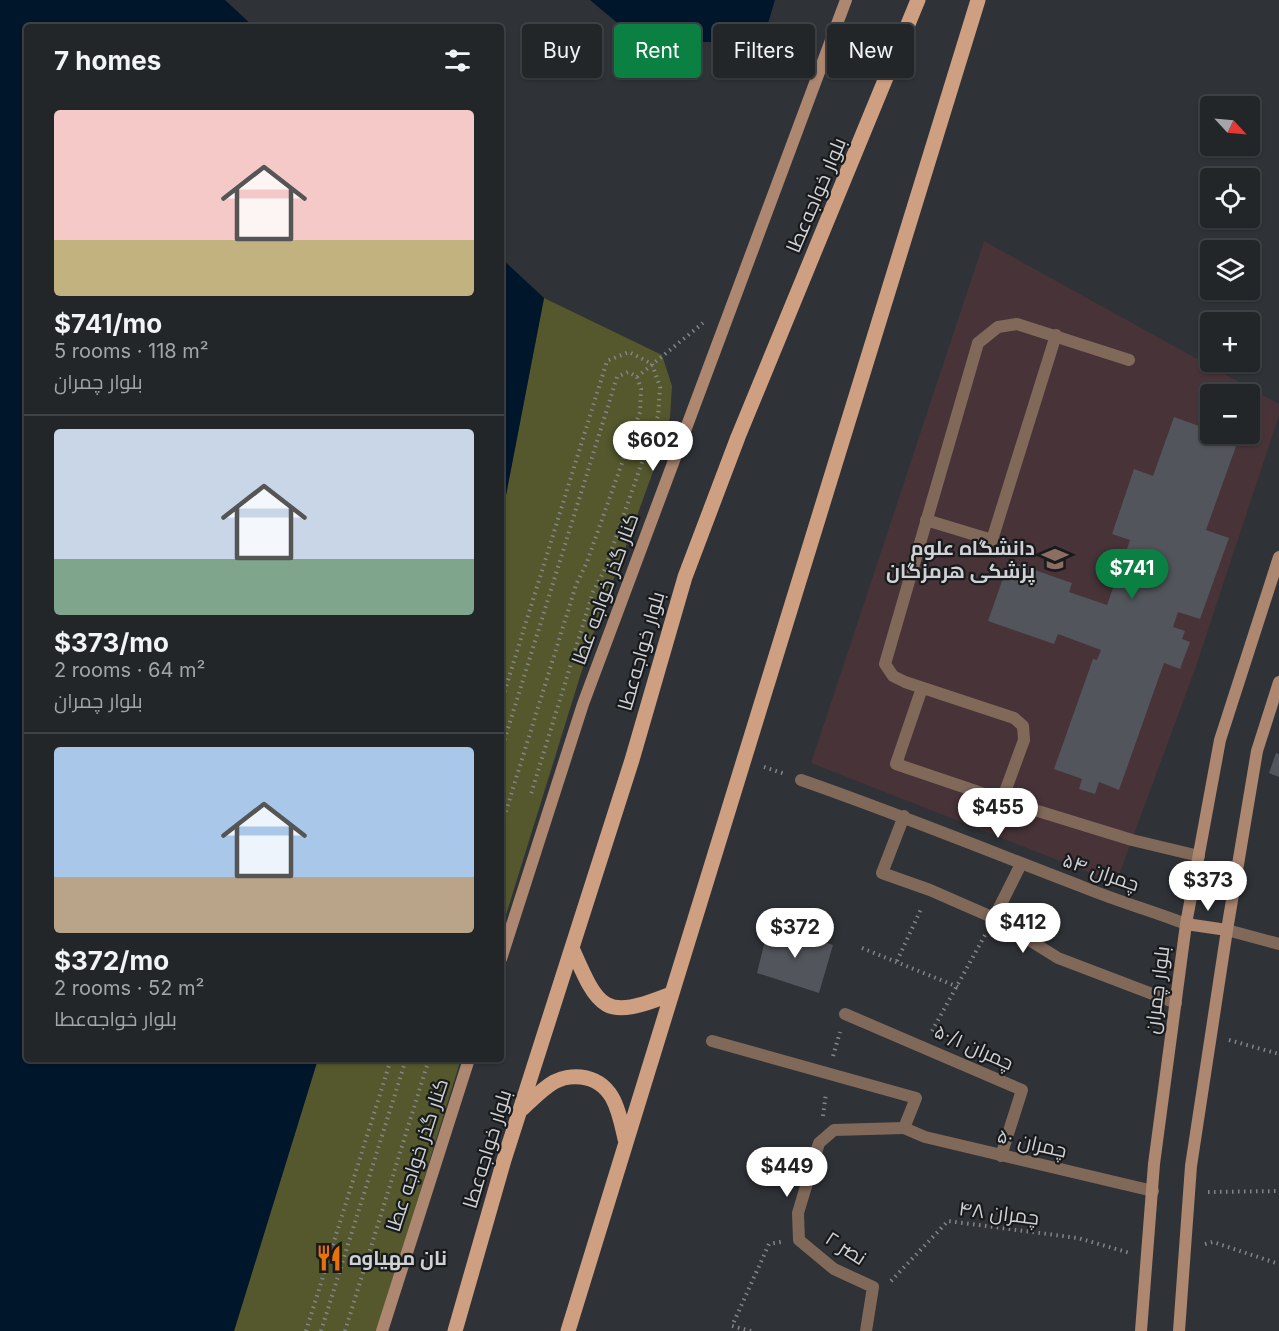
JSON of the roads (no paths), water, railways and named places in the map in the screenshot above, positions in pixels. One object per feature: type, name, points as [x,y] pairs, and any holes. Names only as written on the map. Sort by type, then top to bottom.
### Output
[{"type":"main road","name":"کنار گذر خواجه عطا","points":[[504,950],[583,704],[846,0]]},
{"type":"main road","name":"بلوار خواجه‌عطا","points":[[455,1331],[520,1110],[632,760],[685,576],[738,437],[918,0]]},
{"type":"main road","points":[[568,1331],[978,0]]},
{"type":"main road","name":"بلوار چمران","points":[[1141,1331],[1154,1164],[1186,924],[1220,740],[1279,556]]},
{"type":"main road","points":[[1266,594],[1279,599]]},
{"type":"main road","points":[[1179,1331],[1189,1192],[1227,930],[1257,751],[1279,682]]},
{"type":"main road","points":[[1186,924],[1227,930]]},
{"type":"main road","points":[[572,948],[591,990],[596,998],[607,1006],[628,1009],[671,994]]},
{"type":"main road","name":"کنار گذر خواجه عطا","points":[[382,1331],[468,1062]]},
{"type":"main road","points":[[520,1110],[554,1081],[576,1076],[587,1078],[608,1089],[618,1110],[625,1142]]},
{"type":"street","points":[[1002,800],[1024,740],[1023,726],[1014,718],[922,688],[894,676],[885,664],[926,520],[978,343],[998,327],[1017,324],[1130,360]]},
{"type":"street","points":[[926,520],[992,540],[1056,335]]},
{"type":"street","points":[[922,688],[896,764],[1132,840],[1200,856]]},
{"type":"street","name":"چمران ۵۴","points":[[801,780],[904,816],[1021,864],[1186,924]]},
{"type":"street","points":[[904,816],[882,873],[930,890],[993,918],[1058,958],[1176,1003]]},
{"type":"street","points":[[993,918],[1021,864]]},
{"type":"street","points":[[1227,930],[1279,944]]},
{"type":"street","name":"چمران ۵۰/۱","points":[[845,1014],[922,1045],[1022,1090],[1000,1156]]},
{"type":"street","points":[[712,1041],[916,1098],[904,1128]]},
{"type":"street","name":"چمران ۵۰","points":[[904,1128],[925,1137],[1000,1156],[1153,1191]]},
{"type":"street","name":"نصر ۲","points":[[866,1331],[873,1287],[834,1269],[799,1240],[798,1213],[819,1143],[834,1130],[904,1128]]},
{"type":"water","points":[[0,0],[225,0],[251,24],[24,24],[24,1062],[317,1062],[234,1331],[0,1331]]},
{"type":"water","points":[[590,0],[775,0],[768,24],[713,24],[713,42],[701,42],[701,24],[619,24]]},
{"type":"water","points":[[504,261],[544,298],[504,505]]},
{"type":"place","name":"دانشگاه علوم پزشکی هرمزگان","points":[[1055,559]]},
{"type":"place","name":"نان مهیاوه","points":[[329,1258]]}]
